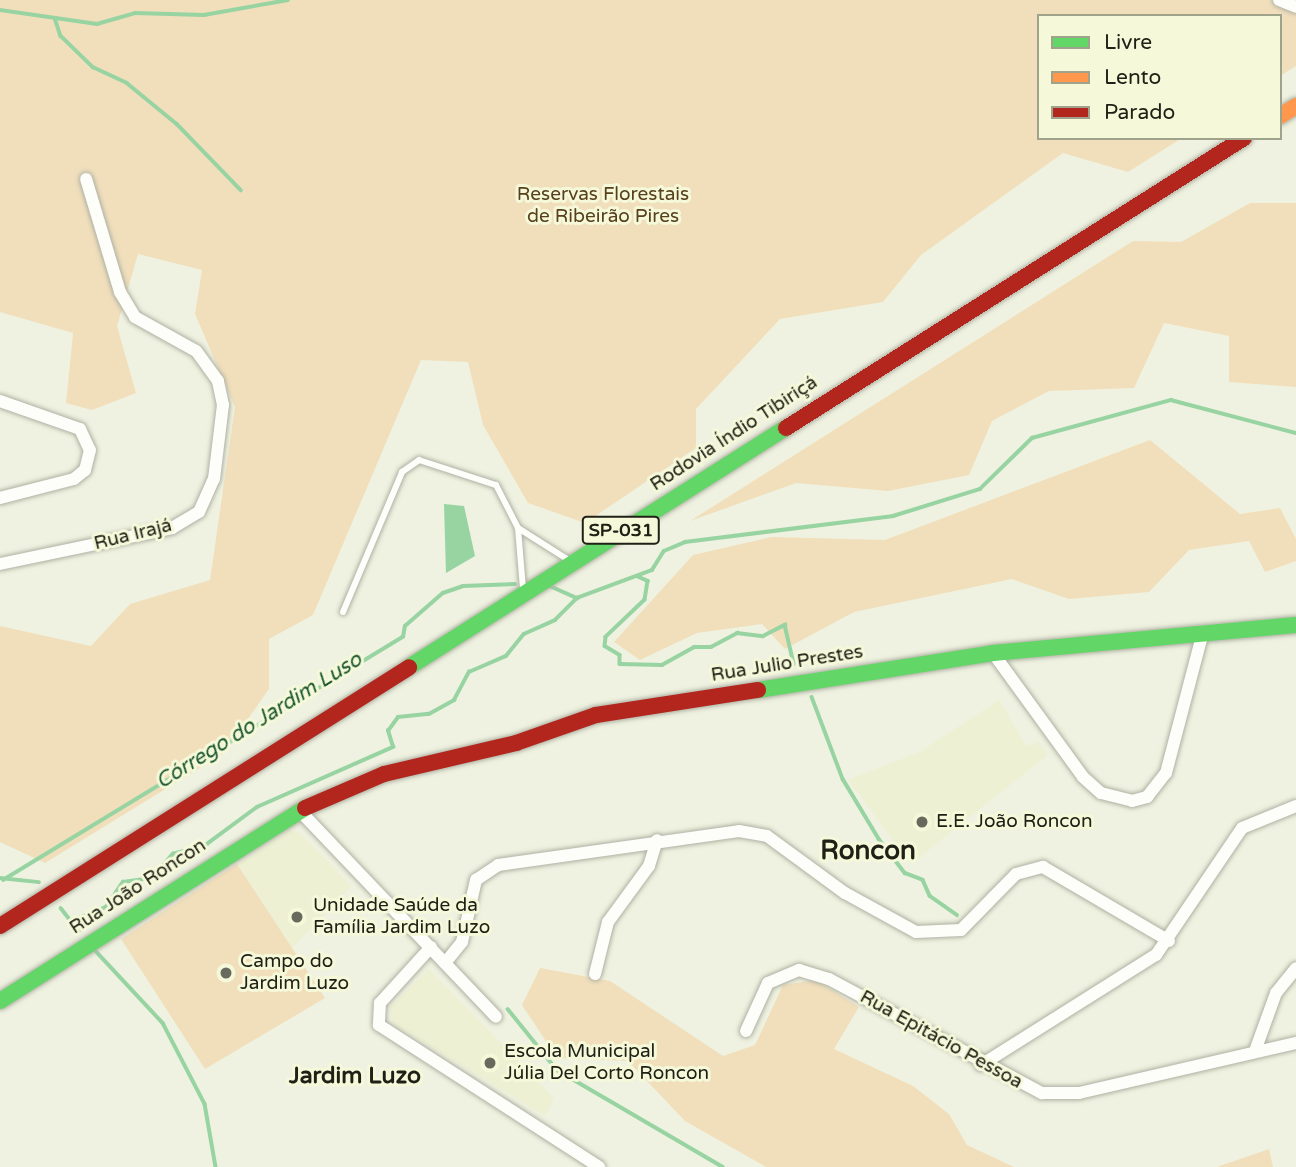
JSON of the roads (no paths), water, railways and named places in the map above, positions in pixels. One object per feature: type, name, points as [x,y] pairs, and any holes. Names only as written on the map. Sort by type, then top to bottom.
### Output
[{"type":"main road","name":"Rodovia Índio Tibiriçá","points":[[0,926],[524,591],[1241,140]]},
{"type":"main road","name":"Rua Julio Prestes","points":[[300,811],[384,774],[516,743],[580,718],[993,653],[1296,624]]},
{"type":"main road","name":"Rua João Roncon","points":[[0,1001],[300,811]]},
{"type":"street","points":[[1279,0],[1296,7]]},
{"type":"street","name":"Rua Irajá","points":[[0,564],[172,528],[208,498],[220,450],[218,381],[196,351],[135,317],[120,292],[86,179]]},
{"type":"street","points":[[0,401],[80,429],[90,450],[85,470],[74,479],[0,498]]},
{"type":"street","points":[[993,653],[1083,777],[1101,793],[1132,801],[1147,797],[1167,773],[1203,632]]},
{"type":"street","points":[[981,1065],[1136,970],[1169,941],[1242,828],[1296,806]]},
{"type":"street","points":[[300,811],[496,1017]]},
{"type":"street","points":[[445,963],[462,942],[472,890],[485,871],[522,859],[657,840],[754,831],[893,923],[933,935],[961,930],[1016,874],[1043,867],[1169,941]]},
{"type":"street","points":[[595,974],[608,922],[649,866],[657,840]]},
{"type":"street","points":[[431,947],[380,1003],[377,1019],[384,1031],[538,1122],[599,1167]]},
{"type":"street","points":[[1255,1051],[1276,993],[1296,968]]},
{"type":"street","name":"Rua Epitácio Pessoa","points":[[746,1031],[768,984],[780,974],[806,971],[1021,1086],[1060,1094],[1296,1043]]},
{"type":"lane","points":[[343,612],[408,464],[428,461],[485,477],[504,497],[518,528],[524,591]]},
{"type":"lane","points":[[518,528],[571,562]]},
{"type":"waterway","points":[[0,10],[97,24],[135,13],[204,15],[288,0]]},
{"type":"waterway","points":[[55,18],[61,36],[93,67],[127,83],[177,124],[241,190]]},
{"type":"waterway","name":"Córrego do Jardim Luso","points":[[71,921],[106,907],[123,882],[152,878],[173,854],[207,844],[257,807],[393,747],[388,731],[398,717],[429,714],[454,700],[469,672],[506,656],[524,634],[555,620],[577,598],[652,570],[664,551],[685,542],[893,516],[980,489],[1032,438],[1171,400],[1296,433]]},
{"type":"waterway","points":[[637,576],[648,581],[645,600],[606,637],[605,646],[620,655],[620,664],[662,665],[694,647],[711,647],[737,633],[763,636],[785,625],[794,664]]},
{"type":"waterway","name":"Córrego do Jardim Luso","points":[[3,880],[403,637],[405,626],[443,593],[463,586],[515,584]]},
{"type":"waterway","points":[[550,586],[577,598]]},
{"type":"waterway","points":[[812,697],[843,779],[879,839],[905,873],[923,880],[930,896],[957,915]]},
{"type":"waterway","points":[[0,878],[39,882]]},
{"type":"waterway","name":"Córrego do Jardim Luso","points":[[61,908],[79,931]]},
{"type":"waterway","points":[[93,948],[163,1023],[205,1104],[216,1167]]},
{"type":"waterway","points":[[508,1009],[557,1070],[723,1167]]},
{"type":"place","name":"E.E. João Roncon","points":[[922,822]]},
{"type":"place","name":"Unidade Saúde da Família Jardim Luzo","points":[[297,917]]},
{"type":"place","name":"Campo do Jardim Luzo","points":[[226,973]]},
{"type":"place","name":"Escola Municipal Júlia Del Corto Roncon","points":[[490,1063]]},
{"type":"district","name":"Roncon","points":[[868,851]]},
{"type":"district","name":"Jardim Luzo","points":[[355,1076]]},
{"type":"park label","name":"Reservas Florestais de Ribeirão Pires","points":[[603,206]]}]
